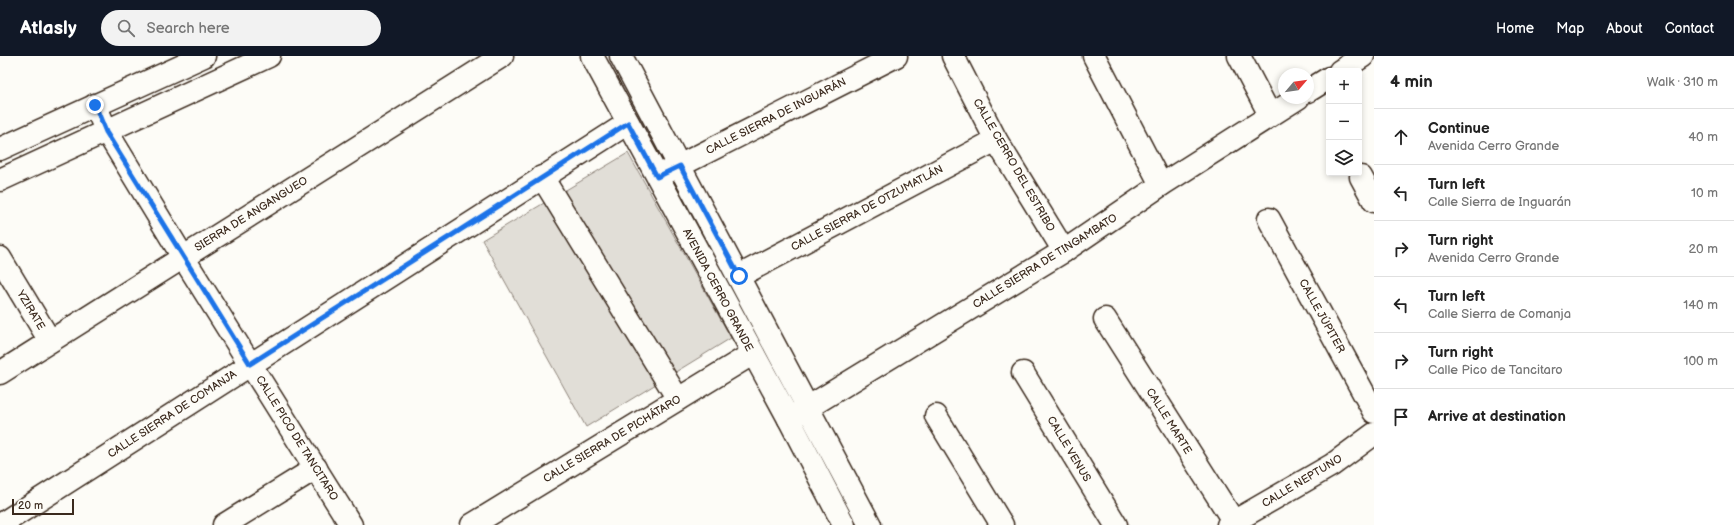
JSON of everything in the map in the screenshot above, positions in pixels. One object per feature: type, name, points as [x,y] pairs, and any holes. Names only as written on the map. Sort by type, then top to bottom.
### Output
[{"type":"street","points":[[0,149],[204,56]]},
{"type":"street","points":[[0,180],[269,56]]},
{"type":"street","name":"SIERRA DE ANGANGUEO","points":[[0,373],[502,56]]},
{"type":"street","name":"AVENIDA CERRO GRANDE","points":[[592,56],[752,354],[789,419],[844,525]]},
{"type":"street","points":[[622,56],[870,525]]},
{"type":"street","name":"CALLE SIERRA DE INGUARÁN","points":[[657,177],[896,56]]},
{"type":"street","name":"CALLE CERRO DEL ESTRIBO","points":[[953,56],[996,140],[1064,251]]},
{"type":"street","points":[[1094,56],[1161,185]]},
{"type":"street","points":[[1239,56],[1270,116]]},
{"type":"street","points":[[1345,68],[1363,56]]},
{"type":"street","points":[[1314,87],[1326,80]]},
{"type":"street","name":"CALLE SIERRA DE TINGAMBATO","points":[[789,419],[1064,251],[1161,185],[1289,104]]},
{"type":"street","name":"CALLE PICO DE TANCITARO","points":[[95,105],[106,132],[351,525]]},
{"type":"street","name":"CALLE SIERRA DE COMANJA","points":[[0,525],[628,123]]},
{"type":"street","name":"CALLE SIERRA DE OTZUMATLÁN","points":[[739,276],[996,140]]},
{"type":"street","points":[[542,177],[678,399]]},
{"type":"street","points":[[1361,177],[1374,201]]},
{"type":"street","name":"CALLE JÚPITER","points":[[1269,219],[1374,412]]},
{"type":"street","name":"YZIRATE","points":[[0,258],[50,341]]},
{"type":"street","name":"CALLE MARTE","points":[[1105,319],[1231,523]]},
{"type":"street","name":"CALLE SIERRA DE PICHÁTARO","points":[[472,525],[752,354]]},
{"type":"street","name":"CALLE VENUS","points":[[1023,374],[1116,525]]},
{"type":"street","points":[[936,416],[1002,525]]},
{"type":"street","name":"CALLE NEPTUNO","points":[[1231,523],[1332,465],[1374,434]]},
{"type":"street","points":[[224,525],[316,468]]},
{"type":"shaded area","points":[[628,153],[731,338],[586,427],[482,240]]},
{"type":"route","points":[[95,105],[106,132],[250,364],[628,123],[657,177],[680,166],[739,276]]}]
